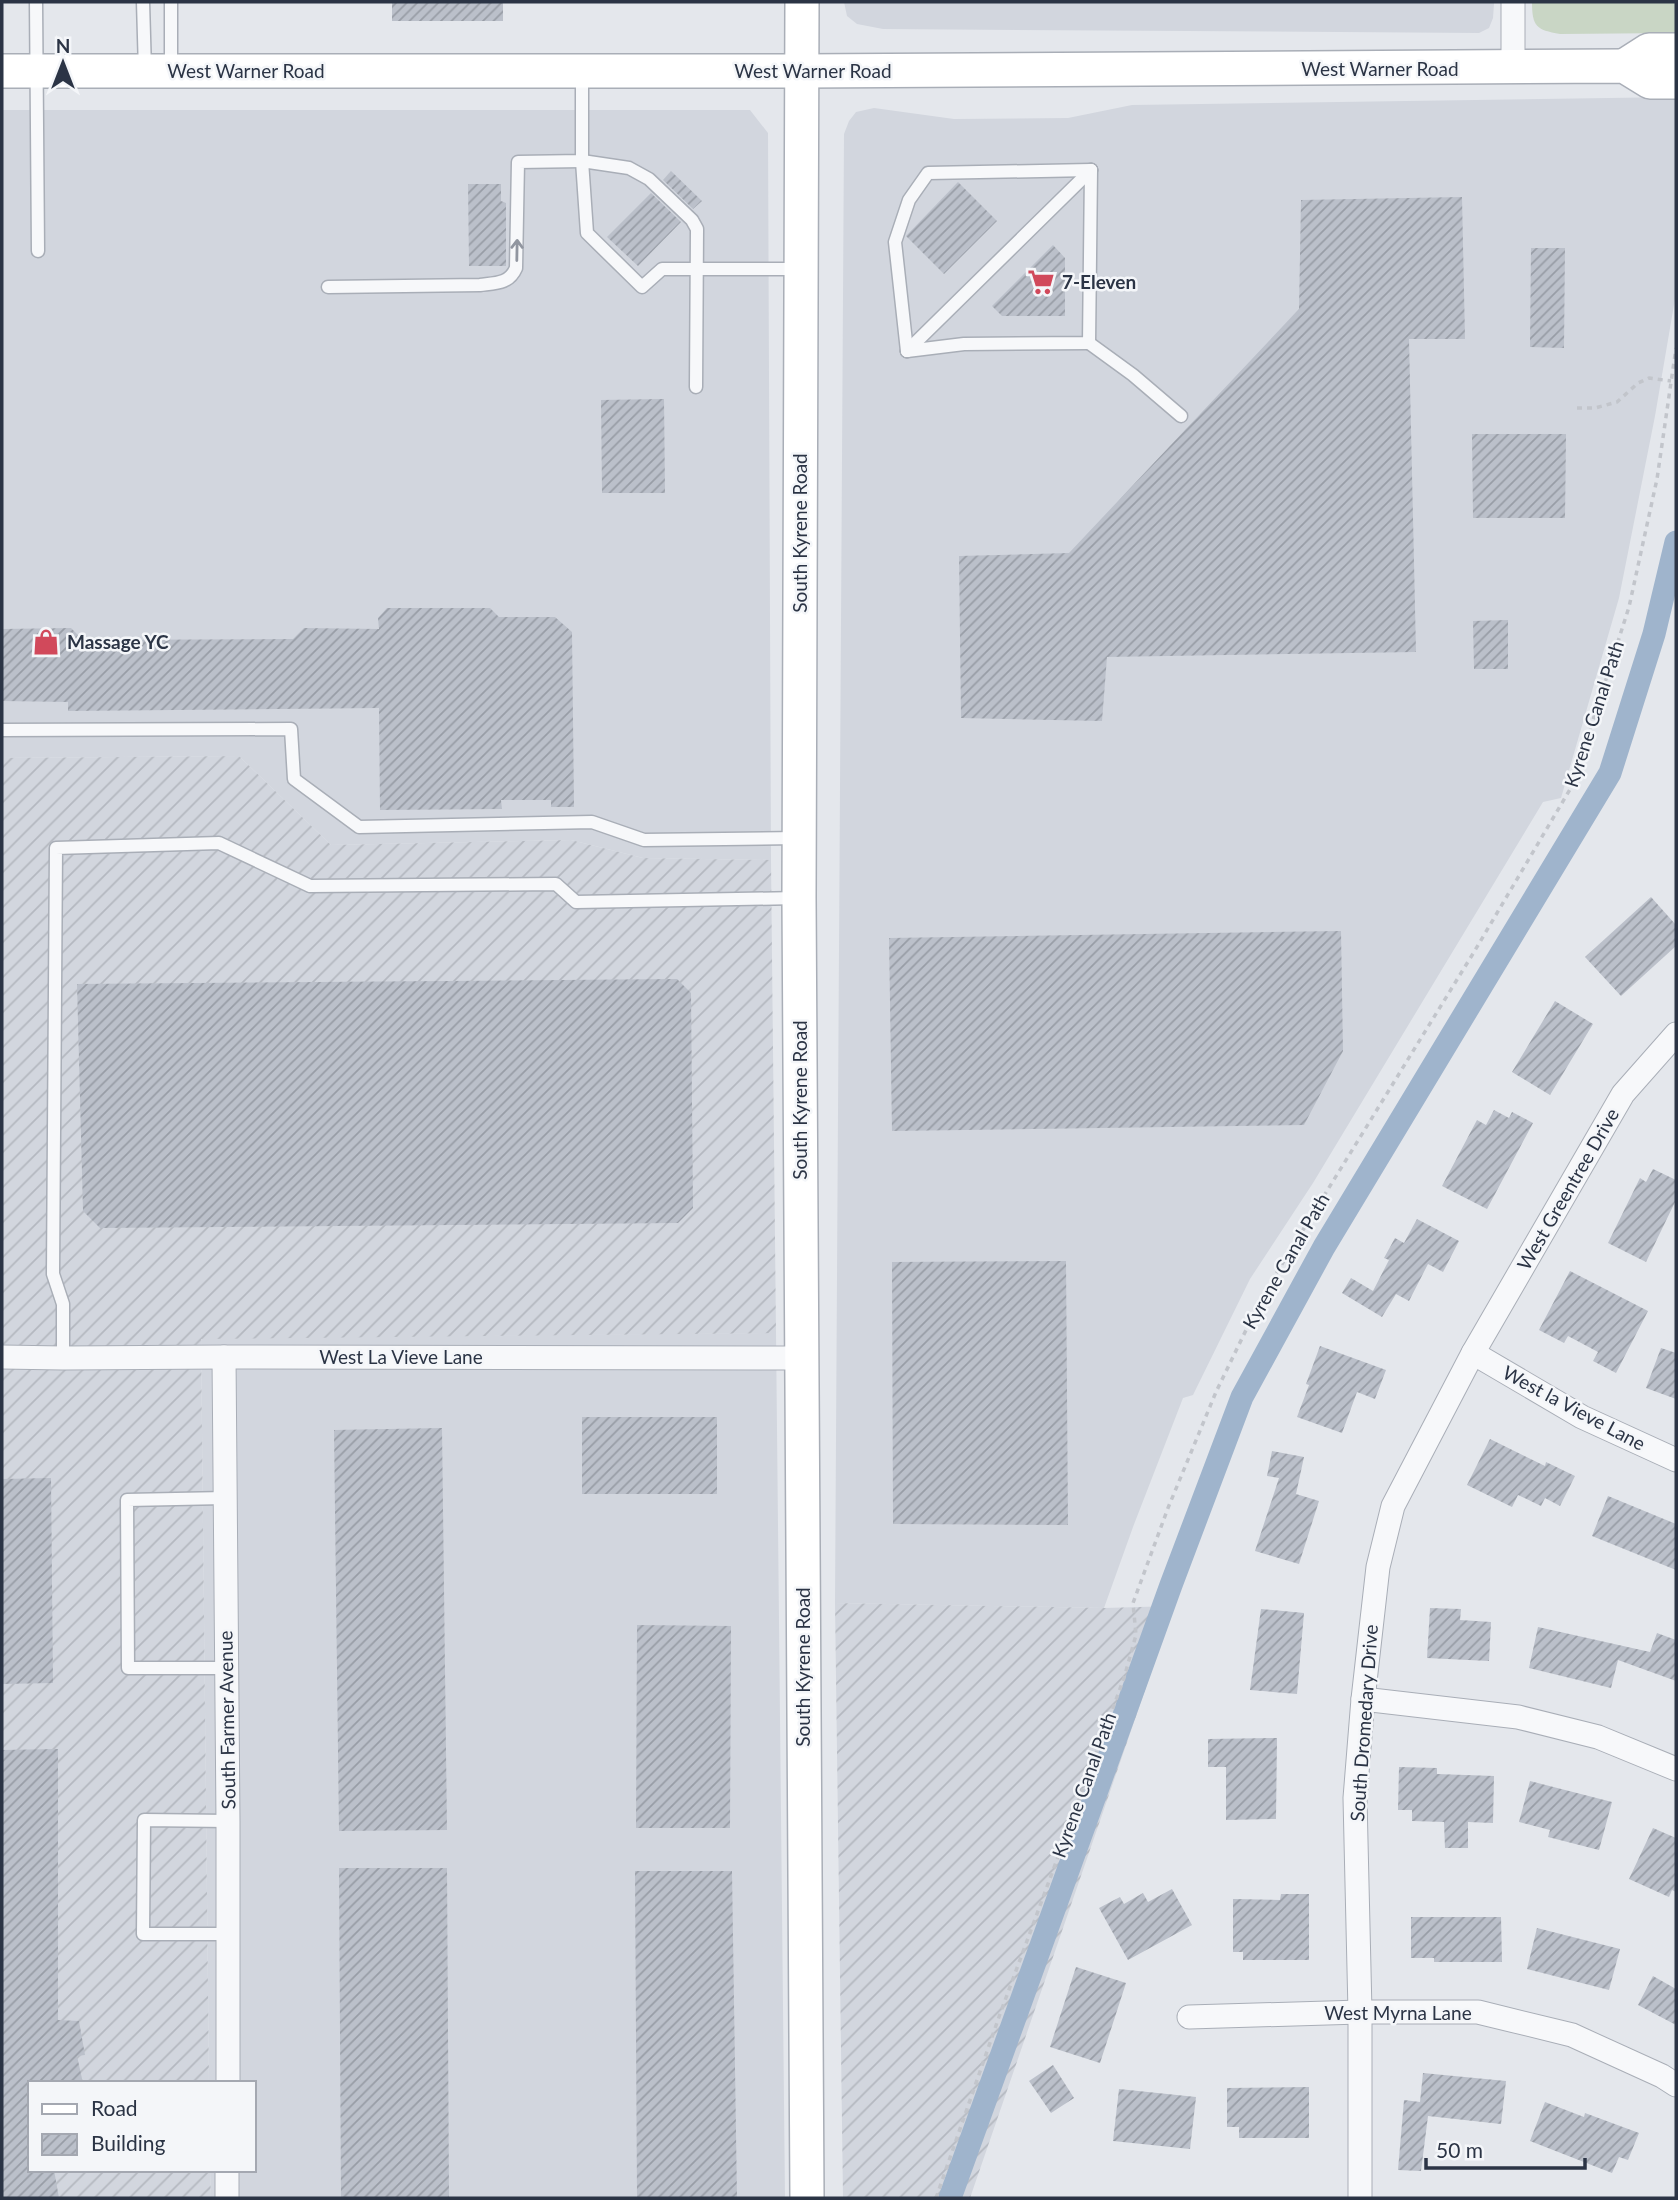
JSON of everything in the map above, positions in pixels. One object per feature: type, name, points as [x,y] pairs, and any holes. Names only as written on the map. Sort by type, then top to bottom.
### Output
[{"type":"main road","name":"South Kyrene Road","points":[[802,2],[800,1358],[807,2198]]},
{"type":"main road","name":"West Warner Road","points":[[2,71],[1513,68],[1624,66],[1649,50],[1676,50]]},
{"type":"main road","name":"West Warner Road","points":[[1624,66],[1650,82],[1676,82]]},
{"type":"street","points":[[1513,2],[1513,68]]},
{"type":"street","name":"West Greentree Drive","points":[[1473,1353],[1623,1094],[1676,1034]]},
{"type":"street","name":"West la Vieve Lane","points":[[1473,1353],[1582,1417],[1676,1461]]},
{"type":"street","name":"South Dromedary Drive","points":[[1360,2198],[1360,2012],[1355,1798],[1378,1567],[1393,1506],[1473,1353]]},
{"type":"street","name":"West La Vieve Lane","points":[[2,1357],[800,1358]]},
{"type":"street","name":"South Farmer Avenue","points":[[224,1357],[228,2081]]},
{"type":"street","points":[[1363,1699],[1518,1717],[1598,1737],[1676,1769]]},
{"type":"street","name":"West Myrna Lane","points":[[1189,2017],[1478,2012],[1572,2035],[1676,2085]]},
{"type":"street","points":[[227,2172],[227,2198]]},
{"type":"lane","points":[[36,2],[38,251]]},
{"type":"lane","points":[[143,2],[158,71]]},
{"type":"lane","points":[[158,71],[170,2]]},
{"type":"lane","points":[[582,71],[582,161],[587,233],[642,287],[662,269],[802,269]]},
{"type":"lane","points":[[328,287],[502,283],[512,277],[516,268],[518,162],[582,161],[629,168],[649,179],[684,212],[697,229],[696,387]]},
{"type":"lane","points":[[1089,343],[1091,170]]},
{"type":"lane","points":[[907,351],[895,242],[909,200],[929,173],[1091,170]]},
{"type":"lane","points":[[907,351],[1091,170]]},
{"type":"lane","points":[[907,351],[964,344],[1089,343],[1133,375],[1181,416]]},
{"type":"lane","points":[[2,730],[291,729],[294,779],[359,827],[592,822],[644,840],[799,838]]},
{"type":"lane","points":[[63,1358],[62,1304],[53,1273],[56,848],[219,843],[310,886],[556,884],[576,902],[799,898]]},
{"type":"lane","points":[[225,1498],[127,1500],[128,1668],[227,1668]]},
{"type":"lane","points":[[228,1821],[144,1820],[143,1934],[228,1934]]},
{"type":"path","name":"Kyrene Canal Path","points":[[936,2198],[1000,2014],[1124,1678],[1136,1635],[1133,1604],[1168,1508],[1216,1392],[1264,1295],[1572,786],[1629,607],[1657,479],[1676,348]]},
{"type":"path","points":[[1577,408],[1595,408],[1617,402],[1638,383],[1649,378],[1671,381]]},
{"type":"shaded area","points":[[844,2],[1494,4],[1489,28],[1479,33],[883,29],[857,24],[847,16]]},
{"type":"shaded area","points":[[1676,97],[1676,293],[1619,598],[1561,798],[1543,802],[1313,1183],[1250,1279],[1193,1395],[1183,1398],[1104,1608],[835,1603],[844,134],[849,121],[856,112],[874,108],[954,119],[1068,118],[1132,105]]},
{"type":"shaded area","points":[[2,110],[750,110],[768,133],[771,860],[643,858],[571,840],[331,845],[239,756],[2,758]]},
{"type":"shaded area","points":[[239,756],[331,845],[571,840],[643,858],[771,860],[776,1333],[201,1339],[209,2081],[28,2081],[28,2172],[210,2172],[211,2198],[2,2198],[2,758]]},
{"type":"shaded area","points":[[776,1333],[785,2198],[211,2198],[210,2172],[256,2172],[256,2081],[209,2081],[201,1338]]},
{"type":"shaded area","points":[[835,1603],[1104,1608],[1174,1606],[970,2198],[843,2198]]},
{"type":"green space","points":[[1532,2],[1676,2],[1676,33],[1560,34],[1537,26]]},
{"type":"building","points":[[392,2],[503,2],[503,21],[392,21]]},
{"type":"building","points":[[671,171],[702,201],[693,209],[663,180]]},
{"type":"building","points":[[958,182],[997,221],[944,274],[906,236]]},
{"type":"building","points":[[468,184],[501,184],[501,201],[506,203],[506,266],[469,266]]},
{"type":"building","points":[[651,193],[681,222],[638,266],[607,237]]},
{"type":"building","points":[[1462,197],[1465,339],[1409,339],[1416,652],[1107,657],[1102,721],[961,718],[959,556],[1069,553],[1299,309],[1301,200]]},
{"type":"building","name":"7-Eleven","points":[[1053,245],[1065,258],[1065,316],[1002,316],[992,306]]},
{"type":"building","points":[[1531,248],[1565,248],[1564,348],[1530,347]]},
{"type":"building","points":[[664,399],[665,493],[602,493],[601,400]]},
{"type":"building","points":[[1472,434],[1566,434],[1565,518],[1473,518]]},
{"type":"building","points":[[387,608],[490,608],[499,617],[555,617],[572,632],[574,807],[551,807],[551,800],[501,800],[502,809],[380,810],[379,708],[68,711],[68,702],[2,701],[2,629],[71,628],[83,640],[293,639],[304,628],[379,629],[378,618]]},
{"type":"building","points":[[1508,620],[1508,669],[1474,669],[1473,621]]},
{"type":"building","points":[[1651,897],[1676,925],[1676,946],[1621,996],[1585,957]]},
{"type":"building","points":[[1341,931],[1343,1051],[1304,1125],[892,1131],[889,938]]},
{"type":"building","points":[[677,979],[691,993],[693,1208],[678,1223],[100,1228],[83,1211],[77,984]]},
{"type":"building","points":[[1555,1001],[1593,1024],[1550,1095],[1512,1072]]},
{"type":"building","points":[[1494,1110],[1509,1118],[1512,1112],[1533,1123],[1487,1209],[1442,1186],[1477,1120],[1486,1125]]},
{"type":"building","points":[[1653,1169],[1676,1180],[1676,1200],[1646,1262],[1608,1243],[1640,1178],[1646,1182]]},
{"type":"building","points":[[1417,1219],[1459,1241],[1443,1272],[1428,1264],[1409,1301],[1396,1294],[1382,1317],[1342,1293],[1351,1278],[1373,1291],[1389,1260],[1384,1258],[1395,1238],[1404,1243]]},
{"type":"building","points":[[1066,1261],[1068,1525],[893,1524],[892,1262]]},
{"type":"building","points":[[1570,1271],[1648,1311],[1616,1373],[1593,1361],[1598,1352],[1568,1336],[1564,1343],[1539,1330]]},
{"type":"building","points":[[1320,1346],[1386,1370],[1375,1399],[1357,1392],[1342,1433],[1297,1417]]},
{"type":"building","points":[[1661,1348],[1676,1353],[1676,1399],[1646,1388]]},
{"type":"building","points":[[582,1417],[717,1417],[717,1494],[582,1494]]},
{"type":"building","points":[[442,1428],[447,1830],[339,1831],[334,1430]]},
{"type":"building","points":[[1490,1439],[1545,1466],[1546,1462],[1575,1476],[1560,1506],[1545,1498],[1541,1506],[1518,1495],[1512,1507],[1467,1485]]},
{"type":"building","points":[[1272,1451],[1304,1457],[1296,1494],[1319,1501],[1299,1564],[1255,1551],[1279,1478],[1267,1476]]},
{"type":"building","points":[[51,1478],[53,1683],[2,1684],[2,1479]]},
{"type":"building","points":[[1608,1496],[1676,1524],[1676,1570],[1592,1536]]},
{"type":"building","points":[[1430,1608],[1461,1609],[1460,1620],[1491,1622],[1489,1661],[1427,1658]]},
{"type":"building","points":[[1261,1609],[1304,1613],[1297,1694],[1250,1690]]},
{"type":"building","points":[[637,1625],[731,1626],[730,1828],[636,1828]]},
{"type":"building","points":[[1538,1627],[1650,1652],[1657,1633],[1676,1640],[1676,1681],[1618,1660],[1611,1688],[1529,1668]]},
{"type":"building","points":[[1277,1738],[1276,1819],[1226,1820],[1226,1767],[1208,1767],[1208,1739]]},
{"type":"building","points":[[58,1749],[58,2020],[79,2021],[85,2055],[77,2056],[83,2081],[28,2081],[28,2172],[54,2172],[59,2198],[2,2198],[2,1750]]},
{"type":"building","points":[[1399,1767],[1437,1768],[1437,1774],[1494,1776],[1493,1823],[1468,1822],[1468,1848],[1445,1848],[1444,1822],[1412,1821],[1412,1810],[1398,1810]]},
{"type":"building","points":[[1530,1781],[1612,1802],[1599,1850],[1548,1837],[1550,1830],[1519,1822]]},
{"type":"building","points":[[1653,1828],[1676,1838],[1676,1892],[1672,1890],[1669,1897],[1629,1879]]},
{"type":"building","points":[[339,1868],[447,1868],[449,2198],[341,2198]]},
{"type":"building","points":[[635,1871],[732,1871],[737,2198],[637,2198]]},
{"type":"building","points":[[1172,1889],[1192,1925],[1128,1960],[1099,1908],[1120,1897],[1124,1904],[1143,1893],[1148,1902]]},
{"type":"building","points":[[1281,1894],[1309,1894],[1309,1960],[1243,1960],[1243,1952],[1233,1952],[1233,1899],[1280,1900]]},
{"type":"building","points":[[1411,1917],[1501,1917],[1502,1962],[1434,1962],[1434,1958],[1411,1958]]},
{"type":"building","points":[[1537,1928],[1620,1949],[1609,1990],[1527,1969]]},
{"type":"building","points":[[1076,1967],[1126,1983],[1100,2063],[1050,2047]]},
{"type":"building","points":[[1653,1976],[1676,1989],[1676,2025],[1638,2005]]},
{"type":"building","points":[[1053,2065],[1074,2098],[1051,2113],[1029,2081]]},
{"type":"building","points":[[1423,2073],[1506,2081],[1501,2124],[1428,2116],[1421,2171],[1398,2170],[1404,2100],[1420,2102]]},
{"type":"building","points":[[1309,2087],[1309,2138],[1239,2138],[1239,2127],[1227,2127],[1227,2088]]},
{"type":"building","points":[[1119,2089],[1196,2097],[1190,2149],[1113,2141]]},
{"type":"building","points":[[1545,2102],[1639,2133],[1628,2160],[1619,2157],[1612,2173],[1530,2141]]},
{"type":"waterway","points":[[950,2198],[1171,1585],[1242,1397],[1324,1247],[1610,773],[1654,634],[1676,542]]},
{"type":"place","name":"7-Eleven","points":[[1041,282]]},
{"type":"place","name":"Massage YC","points":[[46,642]]}]
